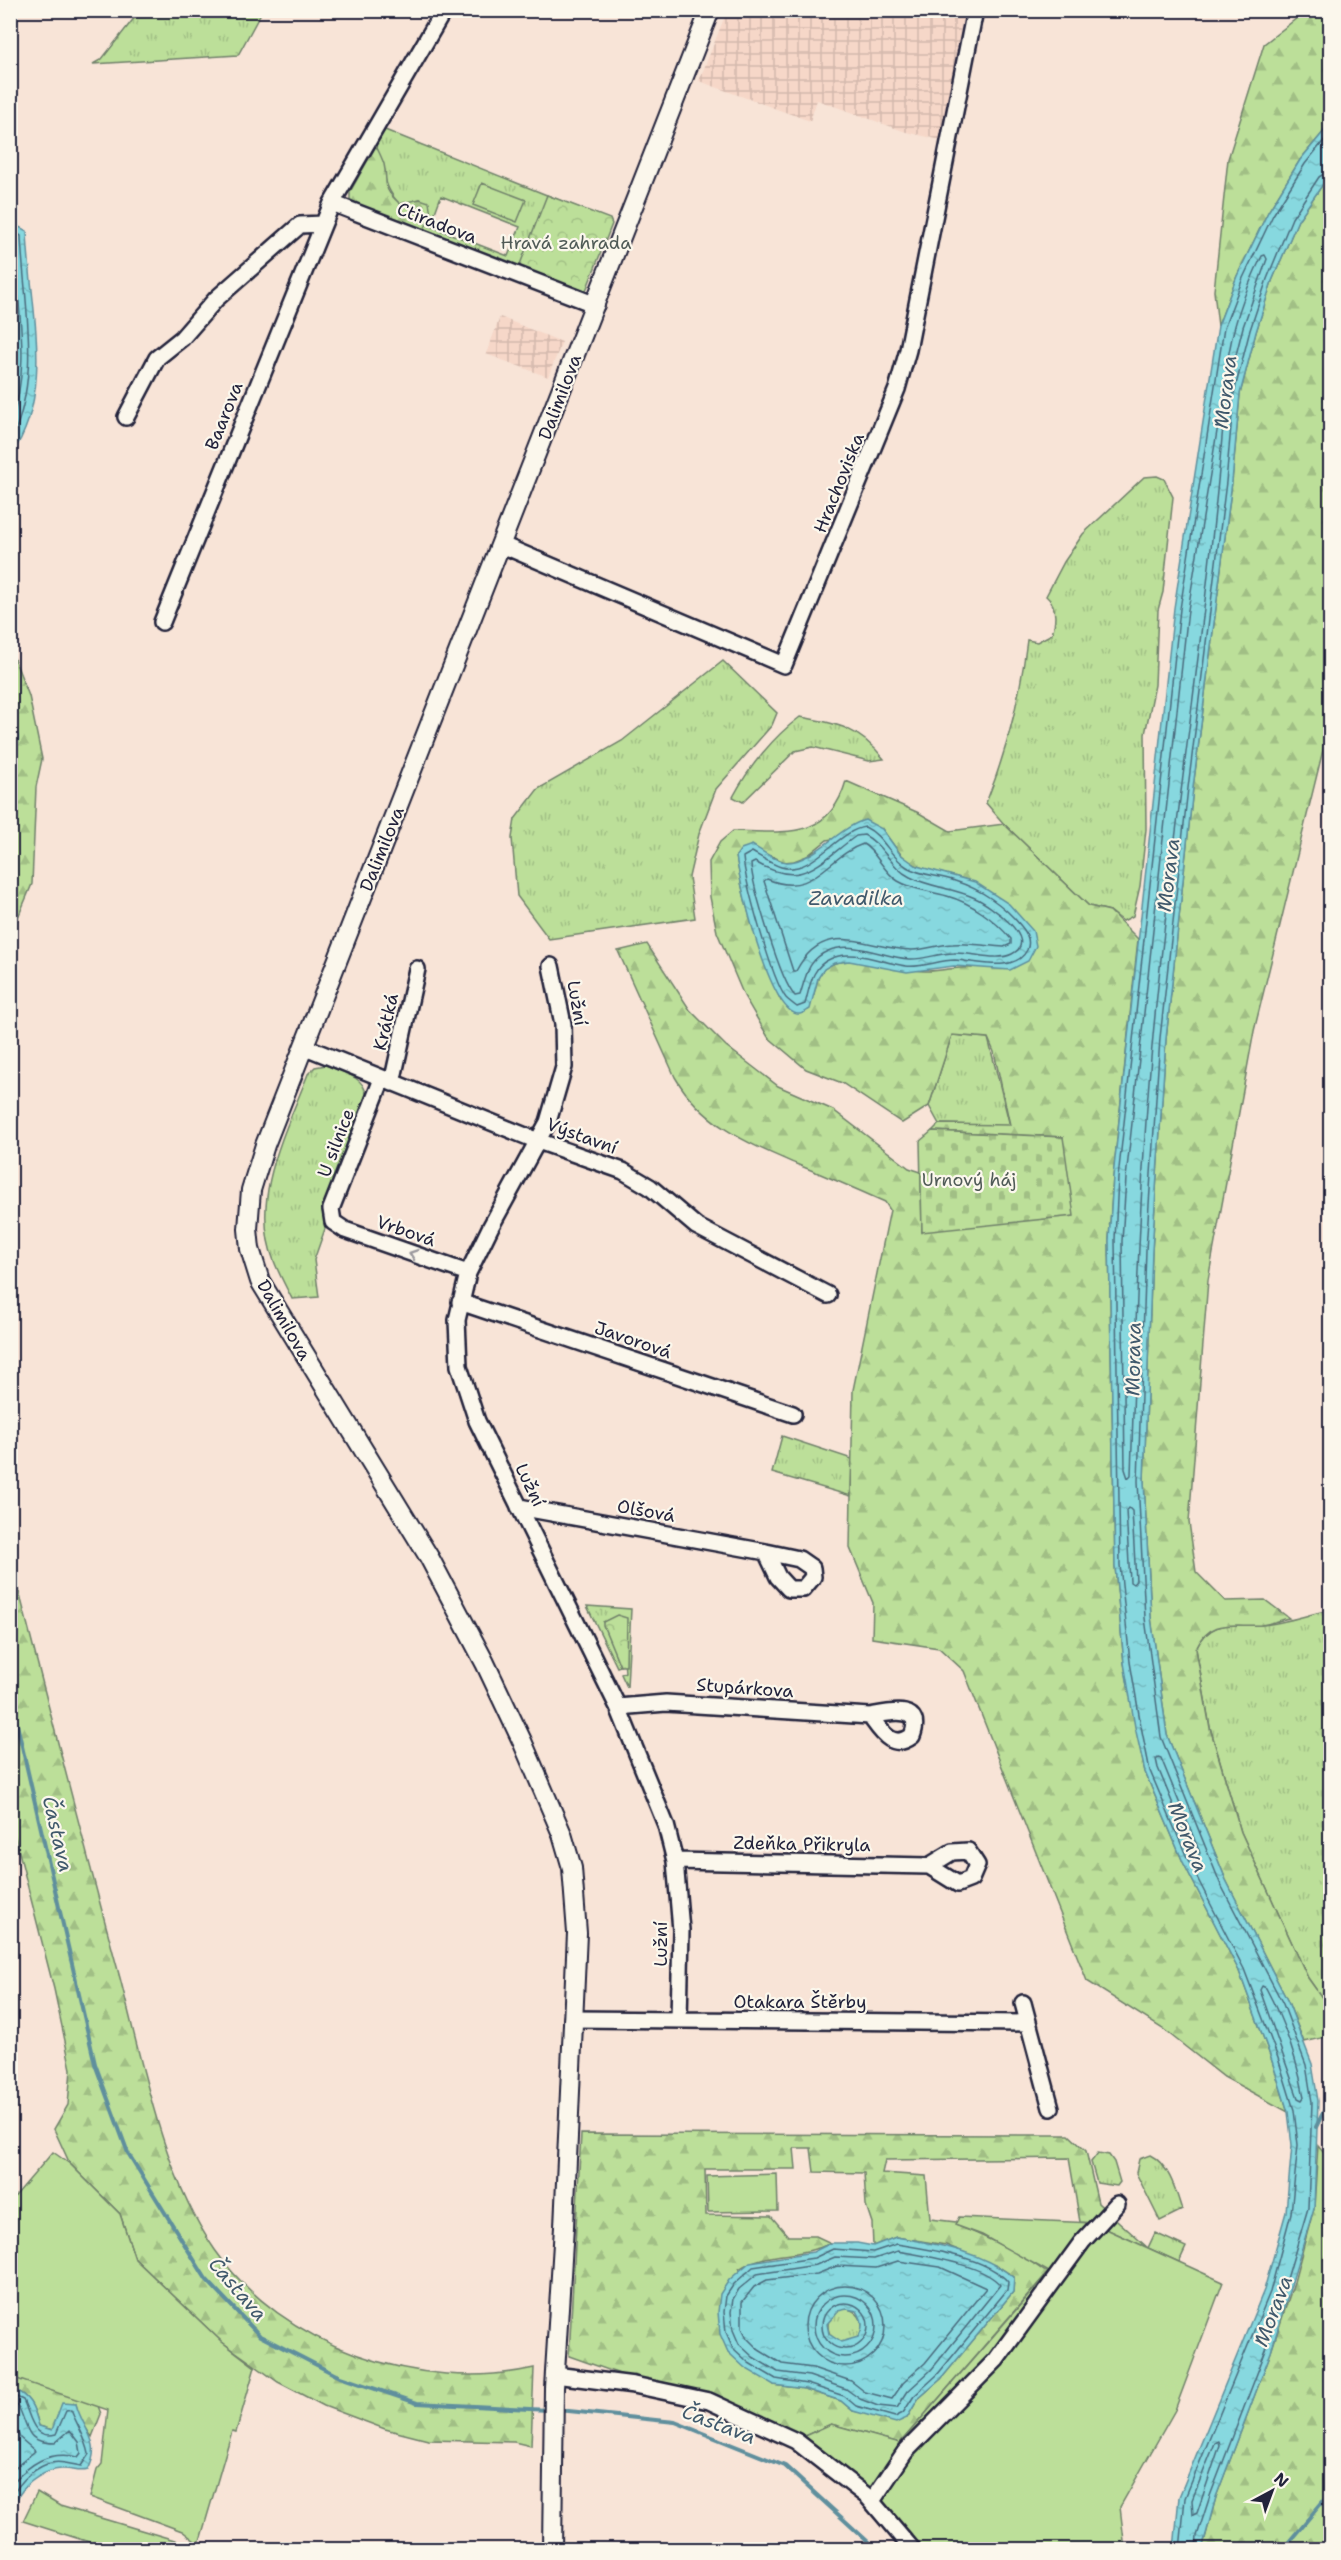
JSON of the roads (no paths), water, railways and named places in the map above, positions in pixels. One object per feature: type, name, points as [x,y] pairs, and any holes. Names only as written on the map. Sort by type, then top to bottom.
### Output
[{"type":"main road","name":"Dalimilova","points":[[552,2550],[553,2430],[577,1912],[571,1860],[535,1771],[485,1663],[412,1528],[268,1298],[255,1269],[248,1239],[252,1190],[265,1145],[711,10]]},
{"type":"street","name":"Baarova","points":[[162,622],[332,202],[444,10]]},
{"type":"street","name":"Hrachoviska","points":[[502,545],[643,603],[784,665],[900,379],[908,350],[975,10]]},
{"type":"street","name":"Ctiradova","points":[[332,202],[596,305]]},
{"type":"street","points":[[126,417],[157,358],[182,338],[216,299],[300,225],[323,225]]},
{"type":"street","name":"Lužní","points":[[551,966],[563,1024],[564,1067],[548,1122],[468,1273],[458,1320],[459,1365],[477,1421],[618,1707],[652,1785],[675,1861],[681,1929],[680,2020]]},
{"type":"street","name":"Krátká","points":[[387,1081],[417,969]]},
{"type":"street","name":"Výstavní","points":[[303,1046],[538,1141],[623,1171],[650,1186],[696,1226],[828,1295]]},
{"type":"street","name":"U silnice","points":[[333,1222],[331,1209],[387,1081]]},
{"type":"street","name":"Vrbová","points":[[333,1222],[345,1230],[468,1273]]},
{"type":"street","name":"Javorová","points":[[460,1302],[793,1414]]},
{"type":"street","name":"Olšová","points":[[519,1507],[766,1552]]},
{"type":"street","name":"Stupárkova","points":[[618,1707],[666,1703],[870,1716]]},
{"type":"street","name":"Zdeňka Přikryla","points":[[675,1861],[928,1866]]},
{"type":"street","points":[[1023,2003],[1051,2108]]},
{"type":"street","name":"Otakara Štěrby","points":[[572,2019],[1028,2023]]},
{"type":"street","points":[[872,2501],[905,2452],[996,2360],[1082,2242],[1117,2204]]},
{"type":"street","points":[[555,2381],[634,2385],[709,2402],[796,2441],[872,2501],[913,2550]]},
{"type":"water","name":"Morava","points":[[1330,124],[1330,174],[1298,220],[1272,281],[1240,394],[1232,482],[1193,788],[1166,1039],[1152,1251],[1144,1481],[1151,1617],[1167,1735],[1226,1880],[1288,2002],[1312,2064],[1318,2101],[1314,2208],[1271,2352],[1216,2497],[1202,2549],[1174,2549],[1179,2497],[1264,2290],[1286,2212],[1292,2145],[1288,2112],[1239,1971],[1183,1862],[1145,1772],[1135,1727],[1124,1663],[1115,1566],[1109,1240],[1113,1177],[1174,608],[1218,326],[1237,276],[1268,212],[1300,160]]},
{"type":"water","points":[[11,223],[27,231],[37,346],[33,404],[25,430],[11,455]]},
{"type":"water","name":"Zavadilka","points":[[865,820],[882,829],[900,854],[917,866],[975,882],[1009,904],[1033,931],[1036,946],[1028,961],[1010,970],[954,966],[907,972],[849,961],[834,963],[824,969],[818,978],[810,1009],[797,1014],[786,1007],[766,969],[757,943],[736,856],[741,849],[752,845],[777,860],[796,861]]},
{"type":"water","points":[[896,2237],[943,2246],[986,2260],[1014,2277],[1013,2292],[941,2379],[918,2399],[907,2418],[896,2423],[853,2411],[841,2401],[805,2389],[774,2385],[745,2368],[728,2352],[720,2334],[718,2312],[720,2294],[729,2280],[750,2262],[813,2252],[831,2243],[857,2243],[873,2246]],"holes":[[[847,2309],[857,2311],[862,2324],[858,2337],[841,2342],[829,2334],[827,2324],[838,2311]]]},
{"type":"water","points":[[11,2388],[23,2394],[30,2402],[39,2426],[52,2430],[62,2403],[76,2404],[93,2443],[93,2451],[88,2470],[55,2470],[32,2481],[17,2498],[11,2522]]},
{"type":"waterway","name":"Častava","points":[[10,712],[17,737],[10,833]]},
{"type":"waterway","name":"Častava","points":[[10,1694],[95,2064],[128,2153],[206,2279],[260,2336],[340,2377],[417,2403],[548,2410]]},
{"type":"waterway","points":[[1316,2127],[1330,2099]]},
{"type":"waterway","name":"Častava","points":[[559,2410],[675,2422],[785,2466],[877,2550]]},
{"type":"waterway","points":[[1282,2550],[1330,2493]]},
{"type":"park label","name":"Hravá zahrada","points":[[566,243]]},
{"type":"park label","name":"Urnový háj","points":[[969,1180]]}]
